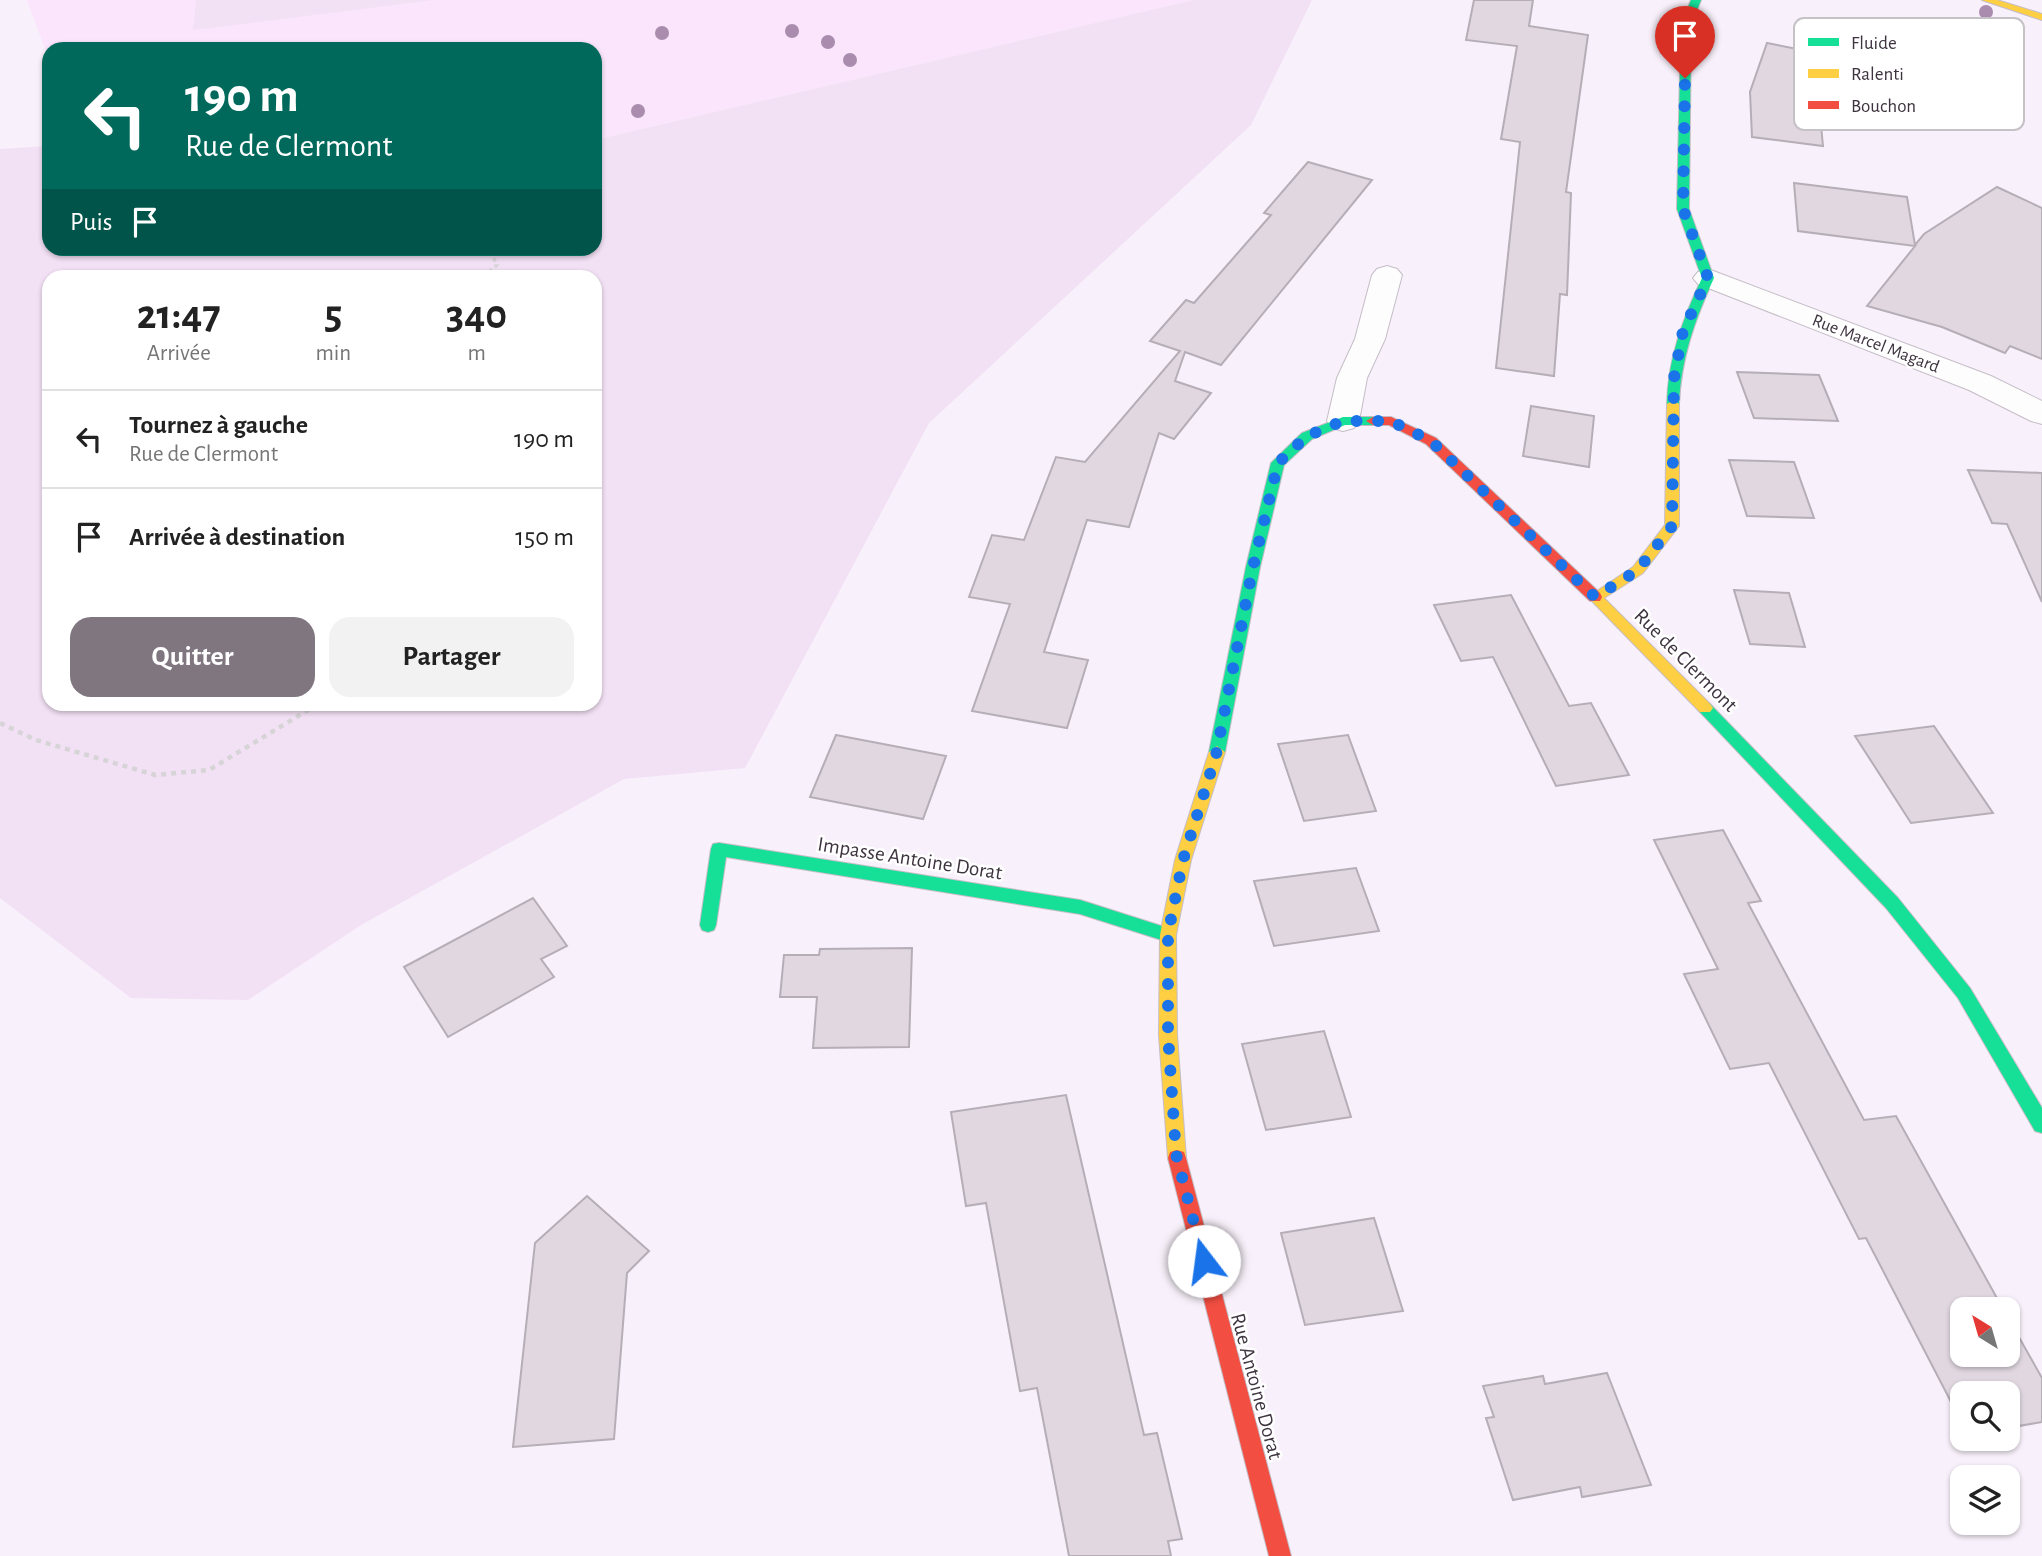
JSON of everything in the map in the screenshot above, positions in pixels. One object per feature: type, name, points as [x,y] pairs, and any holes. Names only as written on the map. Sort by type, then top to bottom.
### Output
[{"type":"street","points":[[1595,597],[1638,570],[1672,526],[1674,378],[1683,331],[1708,278],[1683,209],[1686,25],[1696,0]]},
{"type":"street","points":[[1987,0],[2042,17]]},
{"type":"street","points":[[1343,421],[1352,378],[1370,339],[1387,275]]},
{"type":"street","name":"Rue Marcel Magard","points":[[1708,278],[1980,383],[2042,414]]},
{"type":"street","name":"Rue Antoine Dorat","points":[[1280,1556],[1176,1154],[1168,1035],[1168,934],[1183,860],[1216,755],[1253,567],[1278,463],[1307,436],[1343,421],[1391,421],[1431,441],[1595,597]]},
{"type":"street","name":"Rue de Clermont","points":[[1595,597],[1802,807],[1892,903],[1964,993],[2042,1125]]},
{"type":"street","name":"Impasse Antoine Dorat","points":[[708,925],[719,849],[1080,907],[1168,934]]},
{"type":"path","points":[[491,270],[497,265],[493,256]]},
{"type":"path","points":[[0,723],[36,740],[155,775],[209,770],[306,711]]},
{"type":"shaded area","points":[[27,0],[1194,0],[602,138],[602,42],[42,42]]},
{"type":"shaded area","points":[[196,0],[433,0],[193,30]]},
{"type":"shaded area","points":[[1194,0],[1312,0],[1251,125],[929,423],[745,768],[624,779],[361,925],[248,1000],[131,998],[0,898],[0,149],[42,146],[42,256],[602,256],[602,138]]},
{"type":"building","points":[[1474,0],[1533,0],[1529,26],[1588,35],[1566,192],[1571,193],[1567,295],[1560,294],[1554,376],[1496,368],[1520,142],[1501,139],[1517,46],[1466,40]]},
{"type":"building","points":[[1767,43],[1794,48],[1794,130],[1821,130],[1823,146],[1752,137],[1750,92]]},
{"type":"building","points":[[1308,162],[1372,180],[1221,365],[1185,352],[1175,381],[1211,393],[1174,439],[1159,433],[1129,527],[1087,520],[1044,652],[1088,660],[1067,728],[972,711],[1010,604],[969,597],[992,535],[1024,540],[1056,457],[1085,462],[1180,351],[1150,341],[1186,300],[1194,303],[1271,215],[1264,213]]},
{"type":"building","points":[[1794,183],[1907,197],[1915,245],[1924,234],[1997,187],[2042,208],[2042,359],[2010,346],[2005,353],[1942,327],[1867,306],[1915,246],[1798,231]]},
{"type":"building","points":[[1737,372],[1819,375],[1838,421],[1754,418]]},
{"type":"building","points":[[1531,406],[1594,416],[1589,467],[1523,456]]},
{"type":"building","points":[[1729,460],[1794,462],[1814,518],[1747,516]]},
{"type":"building","points":[[1968,470],[2042,473],[2042,602],[2007,524],[1992,523]]},
{"type":"building","points":[[1734,590],[1789,593],[1805,647],[1750,644]]},
{"type":"building","points":[[1511,595],[1569,706],[1591,703],[1629,775],[1556,786],[1493,657],[1461,661],[1434,605]]},
{"type":"building","points":[[1934,726],[1993,813],[1911,823],[1855,736]]},
{"type":"building","points":[[836,735],[946,756],[923,819],[810,797]]},
{"type":"building","points":[[1348,735],[1376,811],[1304,821],[1278,744]]},
{"type":"building","points":[[1723,830],[1761,901],[1748,903],[1864,1120],[1896,1116],[1996,1297],[1950,1297],[1950,1367],[2020,1367],[2020,1339],[2042,1378],[2042,1422],[2020,1426],[2020,1381],[1950,1381],[1950,1400],[1866,1238],[1859,1239],[1769,1063],[1730,1069],[1684,974],[1718,969],[1654,840]]},
{"type":"building","points":[[1356,868],[1379,931],[1274,946],[1254,881]]},
{"type":"building","points":[[533,898],[567,946],[541,959],[554,977],[448,1037],[404,967]]},
{"type":"building","points":[[912,948],[909,1047],[813,1048],[817,997],[780,997],[784,955],[819,955],[820,949]]},
{"type":"building","points":[[1324,1031],[1351,1117],[1266,1130],[1242,1044]]},
{"type":"building","points":[[1066,1095],[1144,1435],[1157,1433],[1182,1539],[1168,1541],[1171,1556],[1069,1556],[1037,1388],[1020,1391],[986,1203],[966,1206],[951,1112]]},
{"type":"building","points":[[587,1196],[649,1251],[627,1273],[614,1439],[513,1447],[535,1243]]},
{"type":"building","points":[[1374,1218],[1403,1311],[1305,1325],[1281,1233]]},
{"type":"building","points":[[1607,1373],[1651,1485],[1582,1497],[1580,1487],[1513,1500],[1486,1418],[1494,1417],[1483,1386],[1543,1376],[1545,1384]]},
{"type":"traffic: fast","points":[[1673,404],[1676,370],[1683,339],[1708,278],[1683,209],[1686,25],[1696,0]]},
{"type":"traffic: fast","points":[[1217,752],[1253,567],[1278,463],[1307,436],[1343,421],[1373,421]]},
{"type":"traffic: fast","points":[[1705,708],[1892,903],[1964,993],[2042,1125]]},
{"type":"traffic: fast","points":[[708,925],[719,849],[1080,907],[1168,935]]},
{"type":"traffic: slow","points":[[1987,0],[2042,17]]},
{"type":"traffic: slow","points":[[1673,404],[1672,526],[1638,570],[1595,597],[1705,708]]},
{"type":"traffic: slow","points":[[1177,1158],[1168,1035],[1168,935],[1183,860],[1217,752]]},
{"type":"traffic: jam","points":[[1373,421],[1391,421],[1431,441],[1595,597]]},
{"type":"traffic: jam","points":[[1177,1158],[1280,1556]]},
{"type":"route","points":[[1204,1261],[1176,1154],[1168,1035],[1168,934],[1183,860],[1216,755],[1253,567],[1278,463],[1307,436],[1343,421],[1391,421],[1431,441],[1595,597],[1638,570],[1672,526],[1674,378],[1683,331],[1708,278],[1683,209],[1685,78]]}]
